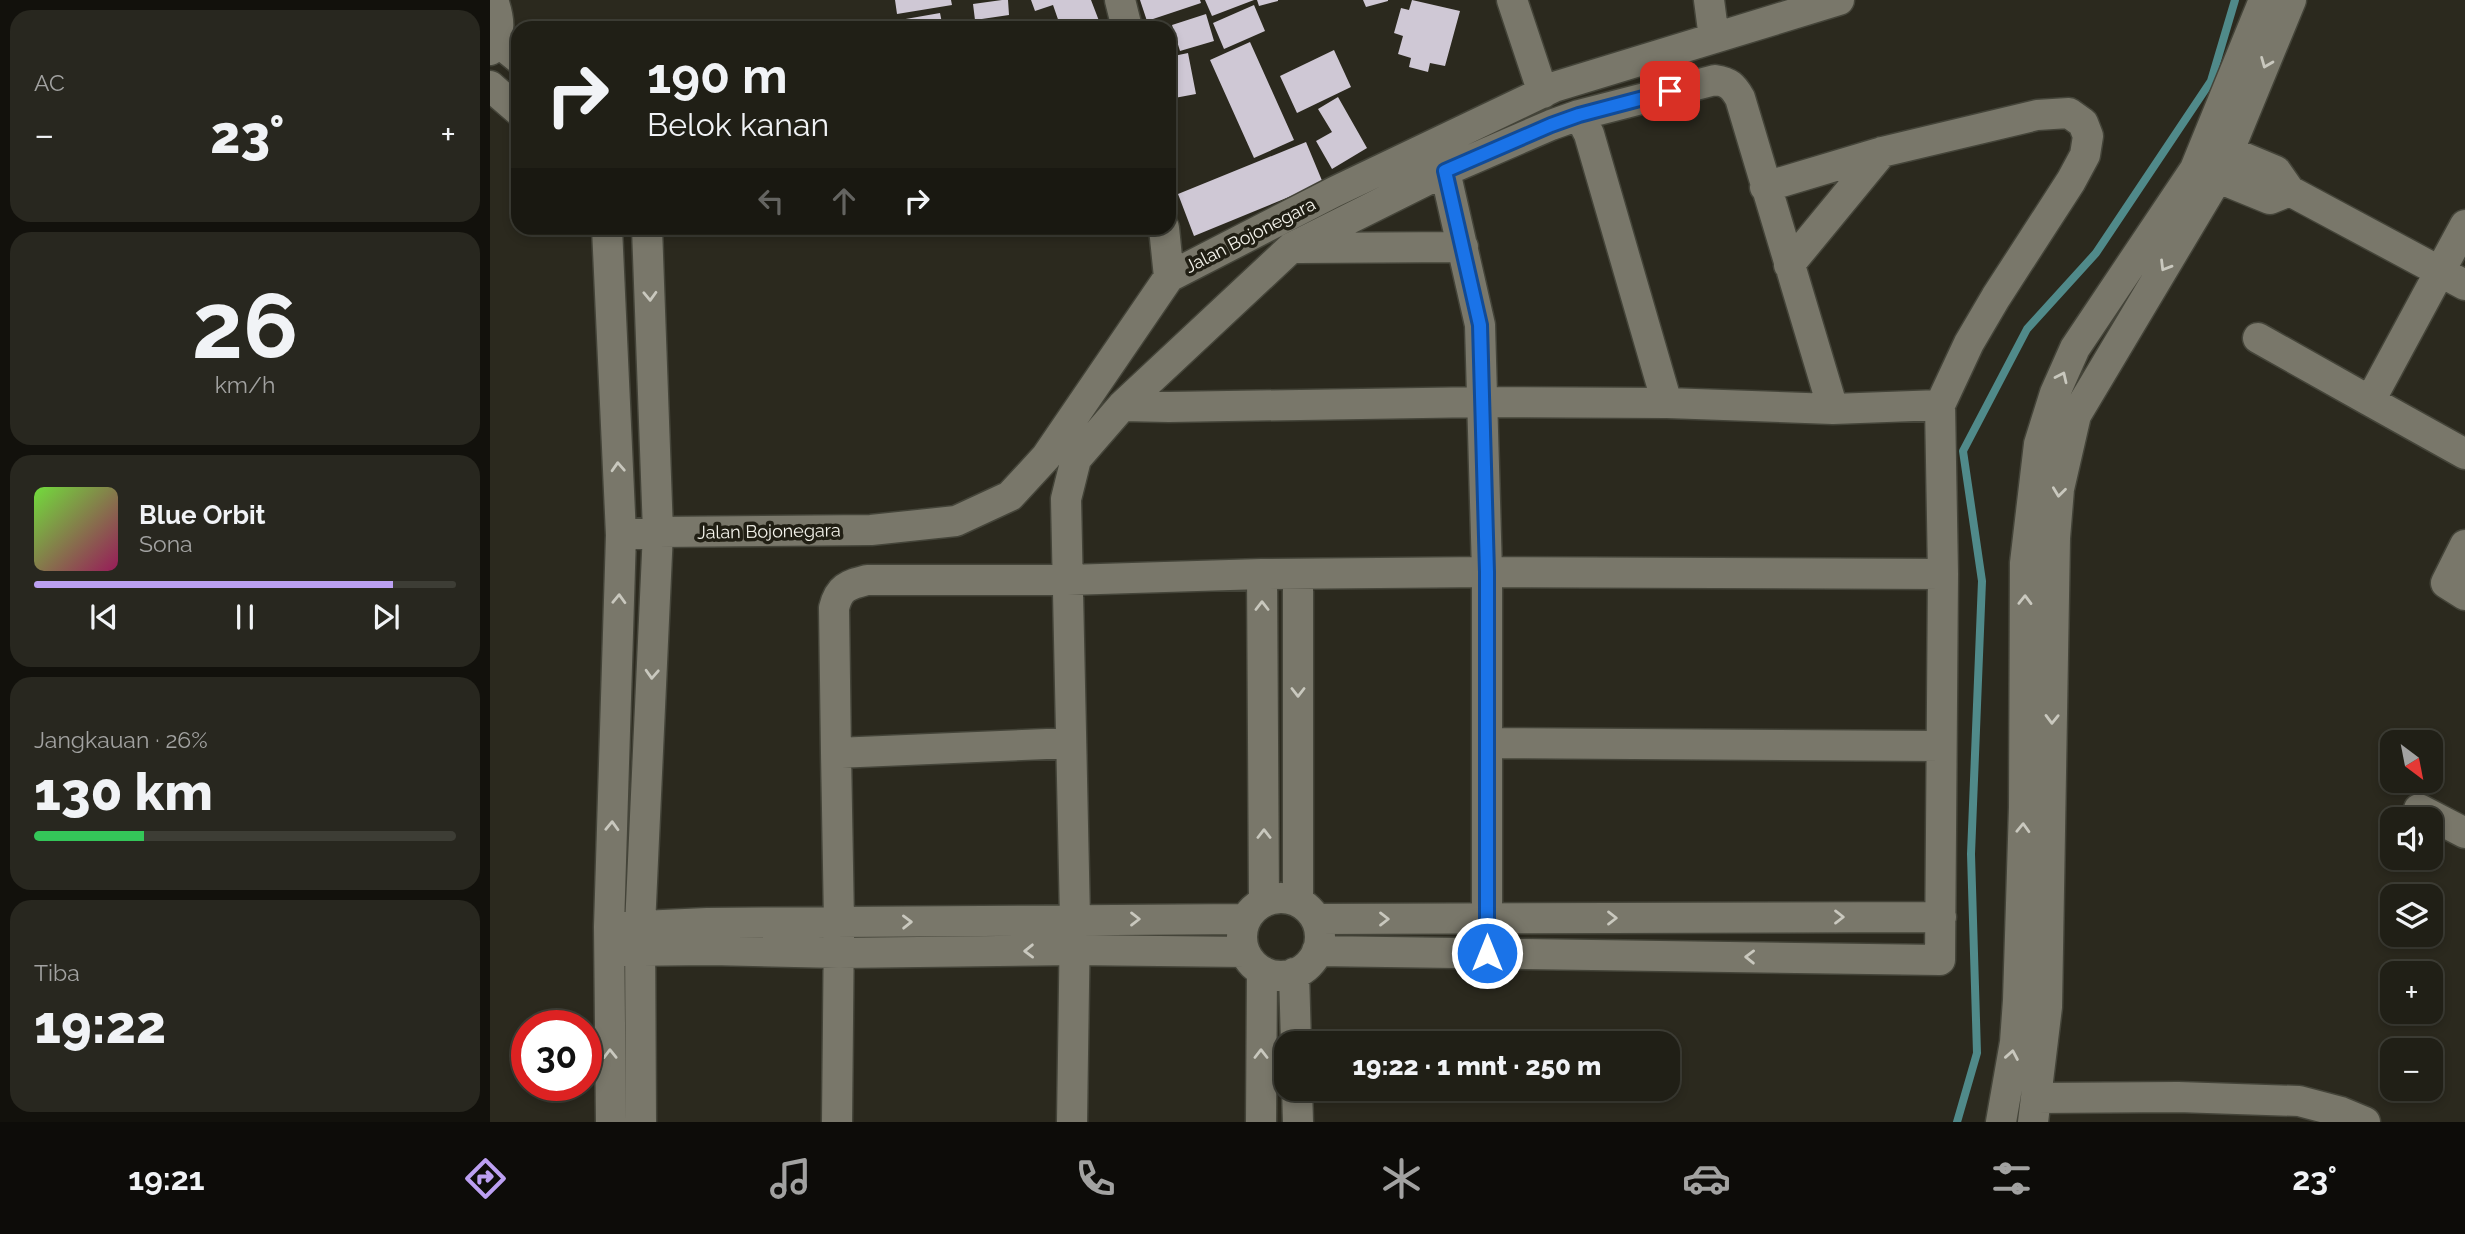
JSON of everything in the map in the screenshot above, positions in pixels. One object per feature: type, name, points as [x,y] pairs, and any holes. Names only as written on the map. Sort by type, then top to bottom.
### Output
[{"type":"street","points":[[493,0],[500,18],[501,49]]},
{"type":"street","points":[[1120,0],[1125,21]]},
{"type":"street","points":[[1512,0],[1543,93]]},
{"type":"street","points":[[1709,0],[1714,38]]},
{"type":"street","name":"Jalan Bojonegara","points":[[621,536],[658,532],[872,530],[956,521],[1010,496],[1046,457],[1169,277],[1334,192],[1543,93],[1839,0]]},
{"type":"street","points":[[2213,160],[2264,0]]},
{"type":"street","points":[[2033,1114],[2047,1007],[2059,489],[2053,449],[2055,393],[2075,348],[2213,160],[2291,0]]},
{"type":"street","points":[[1072,1122],[1075,919],[1066,499],[1076,459],[1122,405],[1291,248],[1445,171],[1551,125],[1579,115],[1715,80],[1729,82],[1740,98],[1833,409]]},
{"type":"street","points":[[490,86],[511,104]]},
{"type":"street","points":[[1317,951],[1940,960],[1943,574],[1940,405],[1969,343],[2071,181],[2085,155],[2088,135],[2083,123],[2069,113],[2048,114],[1882,152],[1765,187]]},
{"type":"street","points":[[1579,115],[1589,134],[1667,403]]},
{"type":"street","points":[[1789,265],[1882,152]]},
{"type":"street","points":[[2213,160],[2270,200],[2290,191],[2465,285]]},
{"type":"street","points":[[1445,171],[1480,325],[1487,572],[1487,953]]},
{"type":"street","points":[[2370,401],[2465,225]]},
{"type":"street","points":[[607,235],[621,536],[609,939],[611,1122]]},
{"type":"street","points":[[641,1122],[640,939],[658,532],[647,235]]},
{"type":"street","points":[[1165,235],[1169,277]]},
{"type":"street","points":[[1291,248],[1463,247]]},
{"type":"street","points":[[2258,338],[2465,453]]},
{"type":"street","points":[[1122,405],[1169,407],[1483,402],[1667,403],[1833,409],[1940,405]]},
{"type":"street","points":[[2053,449],[2025,563],[2024,807],[2018,1000],[2015,1042],[2001,1119],[2178,1097],[2299,1101],[2341,1112],[2365,1122]]},
{"type":"street","points":[[2465,545],[2446,583],[2465,595]]},
{"type":"street","points":[[837,1122],[839,922],[834,608],[837,595],[850,584],[867,580],[1068,580],[1262,574],[1943,574]]},
{"type":"street","points":[[1261,1122],[1253,962],[1241,939],[1255,911],[1262,574]]},
{"type":"street","points":[[609,939],[640,939],[711,950],[839,953],[1074,950],[1253,962],[1274,976],[1294,973],[1310,963],[1320,939],[1307,911],[1297,575]]},
{"type":"street","points":[[836,753],[1071,743]]},
{"type":"street","points":[[1487,743],[1941,746]]},
{"type":"street","points":[[2443,822],[2465,833]]},
{"type":"street","points":[[640,939],[706,923],[1075,919],[1255,911],[1283,898],[1307,911],[1486,918],[1941,916]]},
{"type":"street","points":[[1294,973],[1296,1031]]},
{"type":"street","points":[[1297,1101],[1298,1122]]},
{"type":"building","points":[[895,0],[951,0],[952,5],[897,14]]},
{"type":"building","points":[[1008,0],[1009,15],[975,20],[973,4]]},
{"type":"building","points":[[1031,0],[1091,0],[1099,21],[1059,21],[1053,5],[1035,11]]},
{"type":"building","points":[[1140,0],[1200,0],[1201,3],[1147,21]]},
{"type":"building","points":[[1205,0],[1254,0],[1212,16]]},
{"type":"building","points":[[1257,0],[1278,0],[1278,1],[1259,6]]},
{"type":"building","points":[[1363,0],[1388,0],[1388,1],[1366,7]]},
{"type":"building","points":[[1412,0],[1460,11],[1445,66],[1430,63],[1428,72],[1409,67],[1411,58],[1398,54],[1403,36],[1394,33],[1401,8],[1409,10]]},
{"type":"building","points":[[1254,5],[1265,31],[1224,49],[1213,23]]},
{"type":"building","points":[[940,13],[942,21],[894,21]]},
{"type":"building","points":[[1206,14],[1214,41],[1180,51],[1176,24]]},
{"type":"building","points":[[1250,42],[1294,140],[1254,158],[1210,60]]},
{"type":"building","points":[[1334,50],[1351,87],[1297,113],[1280,76]]},
{"type":"building","points":[[1188,53],[1196,94],[1176,98],[1176,56]]},
{"type":"building","points":[[1338,97],[1367,148],[1332,169],[1316,141],[1332,132],[1318,109]]},
{"type":"building","points":[[1306,142],[1323,183],[1194,236],[1178,194]]},
{"type":"waterway","points":[[1957,1122],[1977,1053],[1971,854],[1982,581],[1963,451],[2027,329],[2096,253],[2211,81],[2235,0]]},
{"type":"route","points":[[1487,953],[1487,572],[1480,325],[1445,171],[1579,115],[1670,91]]}]
